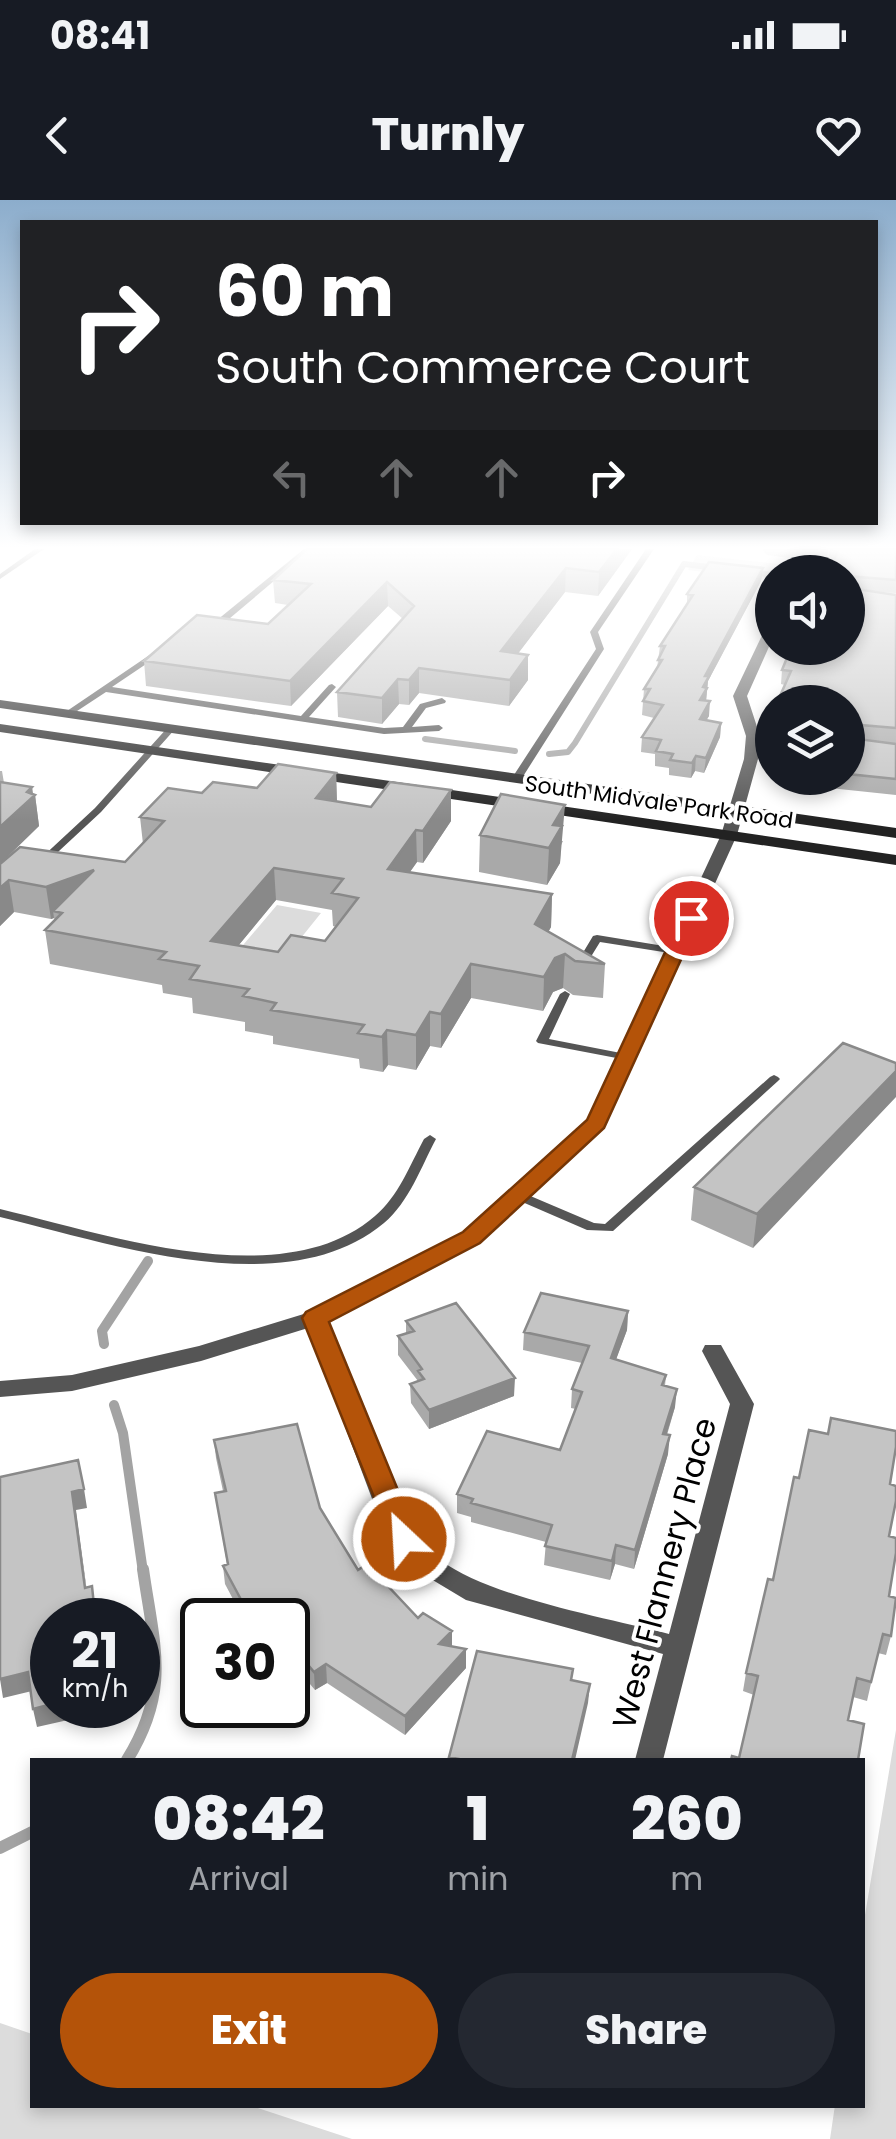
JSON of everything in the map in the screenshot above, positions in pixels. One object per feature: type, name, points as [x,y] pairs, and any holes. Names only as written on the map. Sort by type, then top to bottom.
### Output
[{"type":"main road","name":"South Midvale Park Road","points":[[0,704],[517,778],[896,860]]},
{"type":"main road","name":"South Midvale Park Road","points":[[0,728],[732,822],[896,832]]},
{"type":"street","points":[[0,1389],[72,1383],[201,1353],[315,1318],[472,1237],[596,1124],[732,822],[751,759],[753,737],[740,696],[755,664]]},
{"type":"street","points":[[315,1318],[386,1504],[404,1539],[430,1566],[475,1593],[677,1647]]},
{"type":"street","name":"West Flannery Place","points":[[649,1758],[742,1404],[713,1351]]},
{"type":"lane","points":[[517,778],[600,648],[597,639]]},
{"type":"lane","points":[[68,713],[171,643]]},
{"type":"lane","points":[[303,718],[332,686]]},
{"type":"lane","points":[[106,689],[404,730],[439,728]]},
{"type":"lane","points":[[404,730],[423,706],[442,701]]},
{"type":"lane","points":[[36,868],[98,810],[172,728]]},
{"type":"lane","points":[[575,975],[598,938],[676,951]]},
{"type":"lane","points":[[565,994],[542,1041],[627,1057]]},
{"type":"lane","points":[[518,1196],[592,1226],[608,1228],[774,1079]]},
{"type":"lane","points":[[0,1212],[228,1262],[296,1259],[342,1244],[378,1222],[402,1190],[430,1139]]},
{"type":"shaded area","points":[[277,905],[321,913],[268,979],[222,970]]},
{"type":"shaded area","points":[[896,1730],[896,2139],[830,2139],[835,2108],[865,2108],[865,1915]]},
{"type":"shaded area","points":[[0,2023],[30,2033],[30,2108],[258,2108],[352,2139],[0,2139]]},
{"type":"building","points":[[169,639],[331,639],[290,681],[144,661]]},
{"type":"building","points":[[384,639],[510,639],[501,651],[528,655],[510,680],[419,668],[409,680],[398,679],[382,698],[337,692]]},
{"type":"building","points":[[664,639],[725,639],[705,676],[709,676],[703,687],[707,688],[700,700],[710,701],[700,719],[721,723],[706,758],[696,756],[692,763],[670,760],[673,754],[656,751],[661,740],[642,737],[663,705],[643,701],[650,689],[644,689],[662,660],[658,660],[665,646],[660,646]]},
{"type":"building","points":[[865,639],[896,639],[896,728],[865,725],[865,685],[785,685],[791,671],[782,670],[784,665],[865,665]]},
{"type":"building","points":[[865,740],[896,744],[896,779],[865,776]]},
{"type":"building","points":[[278,764],[336,773],[316,798],[371,807],[390,782],[451,790],[423,831],[416,830],[388,869],[552,894],[535,924],[605,964],[575,961],[565,954],[555,958],[544,977],[471,964],[441,1014],[430,1012],[416,1035],[387,1030],[382,1037],[358,1033],[364,1025],[271,1010],[276,1003],[243,996],[249,989],[190,979],[199,966],[159,959],[166,952],[45,930],[62,913],[53,911],[94,870],[46,887],[9,880],[0,888],[0,864],[20,847],[125,862],[164,821],[140,817],[168,788],[202,793],[213,782],[257,788]],"holes":[[[274,868],[343,879],[332,893],[358,898],[325,941],[291,935],[278,952],[211,941]]]},
{"type":"building","points":[[0,782],[32,787],[27,792],[35,795],[0,827]]},
{"type":"building","points":[[501,794],[565,805],[553,825],[562,826],[549,848],[480,835]]},
{"type":"building","points":[[843,1043],[896,1063],[896,1071],[757,1214],[694,1187]]},
{"type":"building","points":[[541,1293],[628,1311],[611,1358],[666,1375],[662,1385],[677,1389],[663,1434],[670,1435],[635,1550],[616,1545],[612,1561],[545,1546],[552,1525],[471,1503],[473,1499],[457,1494],[487,1431],[560,1450],[582,1392],[572,1389],[589,1346],[524,1332]]},
{"type":"building","points":[[456,1303],[515,1378],[429,1410],[410,1384],[424,1379],[418,1371],[422,1369],[398,1336],[414,1331],[406,1321]]},
{"type":"building","points":[[831,1418],[896,1431],[890,1484],[896,1486],[896,1501],[889,1536],[896,1538],[896,1553],[889,1596],[896,1598],[891,1636],[883,1634],[871,1682],[857,1678],[848,1720],[864,1724],[858,1758],[739,1758],[758,1676],[746,1673],[768,1579],[773,1580],[794,1477],[799,1478],[809,1430],[828,1434]]},
{"type":"building","points":[[297,1424],[320,1508],[358,1570],[367,1564],[418,1618],[423,1613],[452,1631],[439,1644],[466,1649],[405,1716],[326,1664],[314,1672],[310,1667],[310,1598],[240,1598],[223,1566],[228,1564],[215,1493],[226,1491],[214,1440]]},
{"type":"building","points":[[78,1460],[84,1489],[72,1492],[85,1588],[92,1586],[93,1598],[30,1598],[30,1687],[28,1672],[0,1679],[0,1477]]},
{"type":"building","points":[[477,1651],[573,1669],[571,1680],[590,1684],[572,1758],[449,1757]]},
{"type":"waterway","points":[[549,754],[568,752],[575,743],[638,639]]},
{"type":"waterway","points":[[425,739],[515,751]]},
{"type":"waterway","points":[[104,1344],[102,1331],[148,1261]]},
{"type":"waterway","points":[[114,1405],[123,1433],[143,1572]]},
{"type":"waterway","points":[[128,1758],[150,1711],[156,1667],[143,1569]]},
{"type":"waterway","points":[[0,1848],[30,1833]]},
{"type":"route","points":[[404,1539],[386,1504],[315,1318],[472,1237],[596,1124],[691,918]]}]
